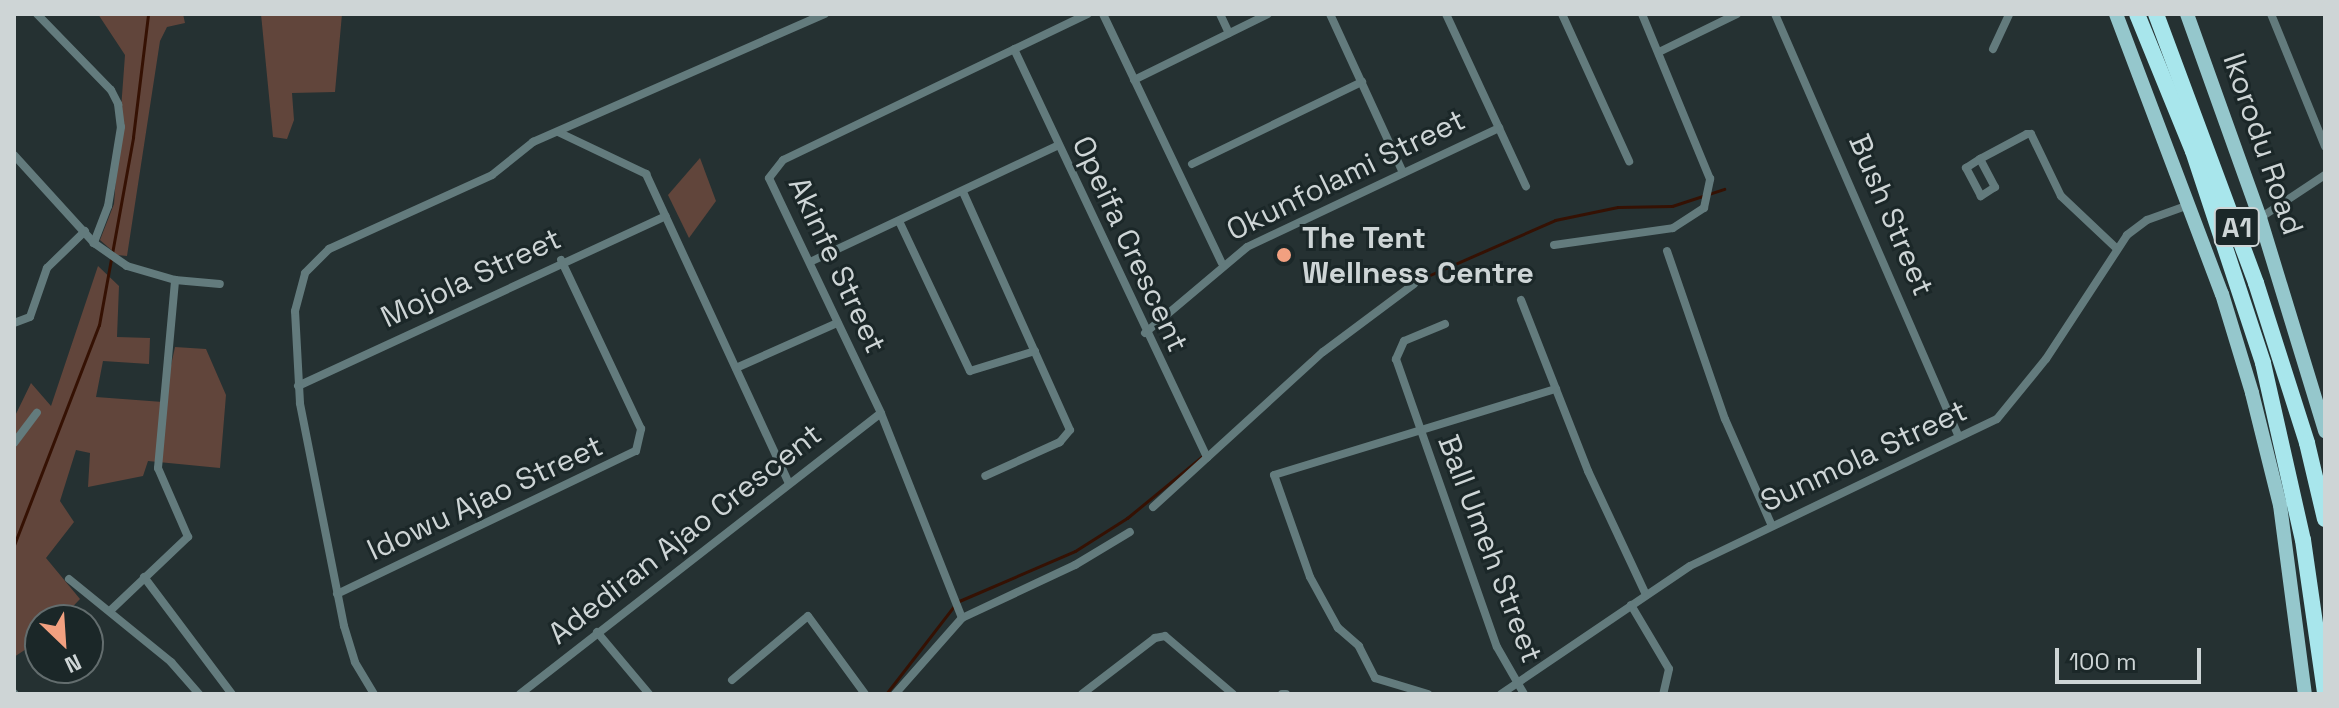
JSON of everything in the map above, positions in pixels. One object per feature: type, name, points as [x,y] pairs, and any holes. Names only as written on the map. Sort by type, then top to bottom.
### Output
[{"type":"highway","name":"A1","points":[[2137,14],[2203,180],[2263,363],[2303,540],[2325,692]]},
{"type":"highway","name":"Ikorodu Road","points":[[2156,14],[2256,283],[2307,443],[2325,519]]},
{"type":"main road","points":[[2116,14],[2189,205],[2241,357],[2280,505],[2305,694]]},
{"type":"main road","name":"Ikorodu Road","points":[[2187,14],[2321,395],[2325,431]]},
{"type":"street","points":[[37,14],[111,90],[118,104],[121,127],[108,206],[94,243]]},
{"type":"street","points":[[374,694],[349,644],[298,386],[295,311],[305,273],[320,256],[483,180],[533,142],[825,14]]},
{"type":"street","name":"Akinfe Street","points":[[960,615],[881,413],[771,187],[775,166],[1088,14]]},
{"type":"street","points":[[1103,14],[1222,263]]},
{"type":"street","points":[[1220,14],[1229,33]]},
{"type":"street","points":[[1134,80],[1268,14]]},
{"type":"street","points":[[1330,14],[1403,173]]},
{"type":"street","points":[[1446,14],[1526,186]]},
{"type":"street","points":[[1562,14],[1629,161]]},
{"type":"street","points":[[1554,245],[1673,228],[1704,208],[1710,179],[1642,14]]},
{"type":"street","points":[[1659,52],[1737,14]]},
{"type":"street","name":"Bush Street","points":[[1775,14],[1959,437]]},
{"type":"street","points":[[1993,49],[2009,14]]},
{"type":"street","points":[[2271,14],[2325,146]]},
{"type":"street","name":"Opeifa Crescent","points":[[1014,49],[1145,333],[1206,455]]},
{"type":"street","points":[[1192,164],[1362,82]]},
{"type":"street","name":"Okunfolami Street","points":[[1145,333],[1222,263],[1499,128]]},
{"type":"street","points":[[558,132],[646,174],[788,482]]},
{"type":"street","points":[[1980,159],[2031,134],[2061,196],[2116,248]]},
{"type":"street","points":[[810,262],[1057,146]]},
{"type":"street","points":[[14,155],[94,243],[132,268],[175,280],[220,284]]},
{"type":"street","points":[[2260,218],[2325,175]]},
{"type":"street","points":[[963,192],[1070,430],[1060,442],[985,476]]},
{"type":"street","name":"Sunmola Street","points":[[1501,694],[1690,566],[1959,437],[2010,408],[2116,248],[2134,227],[2189,205]]},
{"type":"street","name":"Mojola Street","points":[[298,386],[561,260],[666,216]]},
{"type":"street","points":[[899,221],[970,371],[1035,351]]},
{"type":"street","points":[[14,323],[30,317],[47,268],[85,231]]},
{"type":"street","points":[[1667,251],[1725,419],[1772,526]]},
{"type":"street","name":"Idowu Ajao Street","points":[[337,594],[636,451],[641,429],[561,260]]},
{"type":"street","points":[[112,609],[188,537],[158,468],[175,280]]},
{"type":"street","points":[[1153,507],[1206,455],[1323,352],[1414,284]]},
{"type":"street","points":[[1521,300],[1556,389],[1646,595]]},
{"type":"street","points":[[736,368],[837,323]]},
{"type":"street","name":"Ball Umeh Street","points":[[1445,324],[1404,341],[1398,350],[1419,431],[1497,647],[1524,694]]},
{"type":"street","points":[[1428,694],[1375,678],[1359,646],[1338,628],[1310,577],[1274,478],[1279,471],[1556,389]]},
{"type":"street","points":[[14,443],[37,413]]},
{"type":"street","name":"Adediran Ajao Crescent","points":[[520,694],[788,482],[881,413]]},
{"type":"street","points":[[895,694],[960,615],[1075,565],[1130,532]]},
{"type":"street","points":[[144,577],[232,694]]},
{"type":"street","points":[[69,579],[112,609],[199,694]]},
{"type":"street","points":[[1631,605],[1669,669],[1663,694]]},
{"type":"street","points":[[732,680],[808,616],[865,694]]},
{"type":"street","points":[[597,632],[649,694]]},
{"type":"street","points":[[1082,694],[1155,638],[1165,636],[1233,694]]},
{"type":"shaded area","points":[[98,14],[183,14],[185,23],[167,27],[160,41],[127,256],[117,255],[100,240],[114,204],[125,55]]},
{"type":"shaded area","points":[[261,14],[342,14],[335,92],[292,93],[294,120],[287,139],[273,137]]},
{"type":"shaded area","points":[[700,158],[716,201],[689,238],[668,195]]},
{"type":"shaded area","points":[[98,266],[119,286],[117,337],[150,338],[149,364],[103,361],[96,397],[163,402],[175,347],[206,349],[226,395],[220,468],[148,461],[143,476],[88,487],[90,453],[76,450],[60,501],[74,522],[46,558],[80,599],[75,604],[24,604],[24,650],[14,657],[14,418],[31,383],[51,406]]},
{"type":"waterway","points":[[14,545],[99,325],[133,137],[148,14]]},
{"type":"waterway","points":[[1414,282],[1555,220],[1618,207],[1672,206],[1724,189]]},
{"type":"waterway","points":[[1311,358],[1407,285]]},
{"type":"waterway","points":[[959,601],[1075,551],[1127,518],[1205,454]]},
{"type":"waterway","points":[[886,694],[954,606]]},
{"type":"place","name":"The Tent Wellness Centre","points":[[1284,255]]}]
